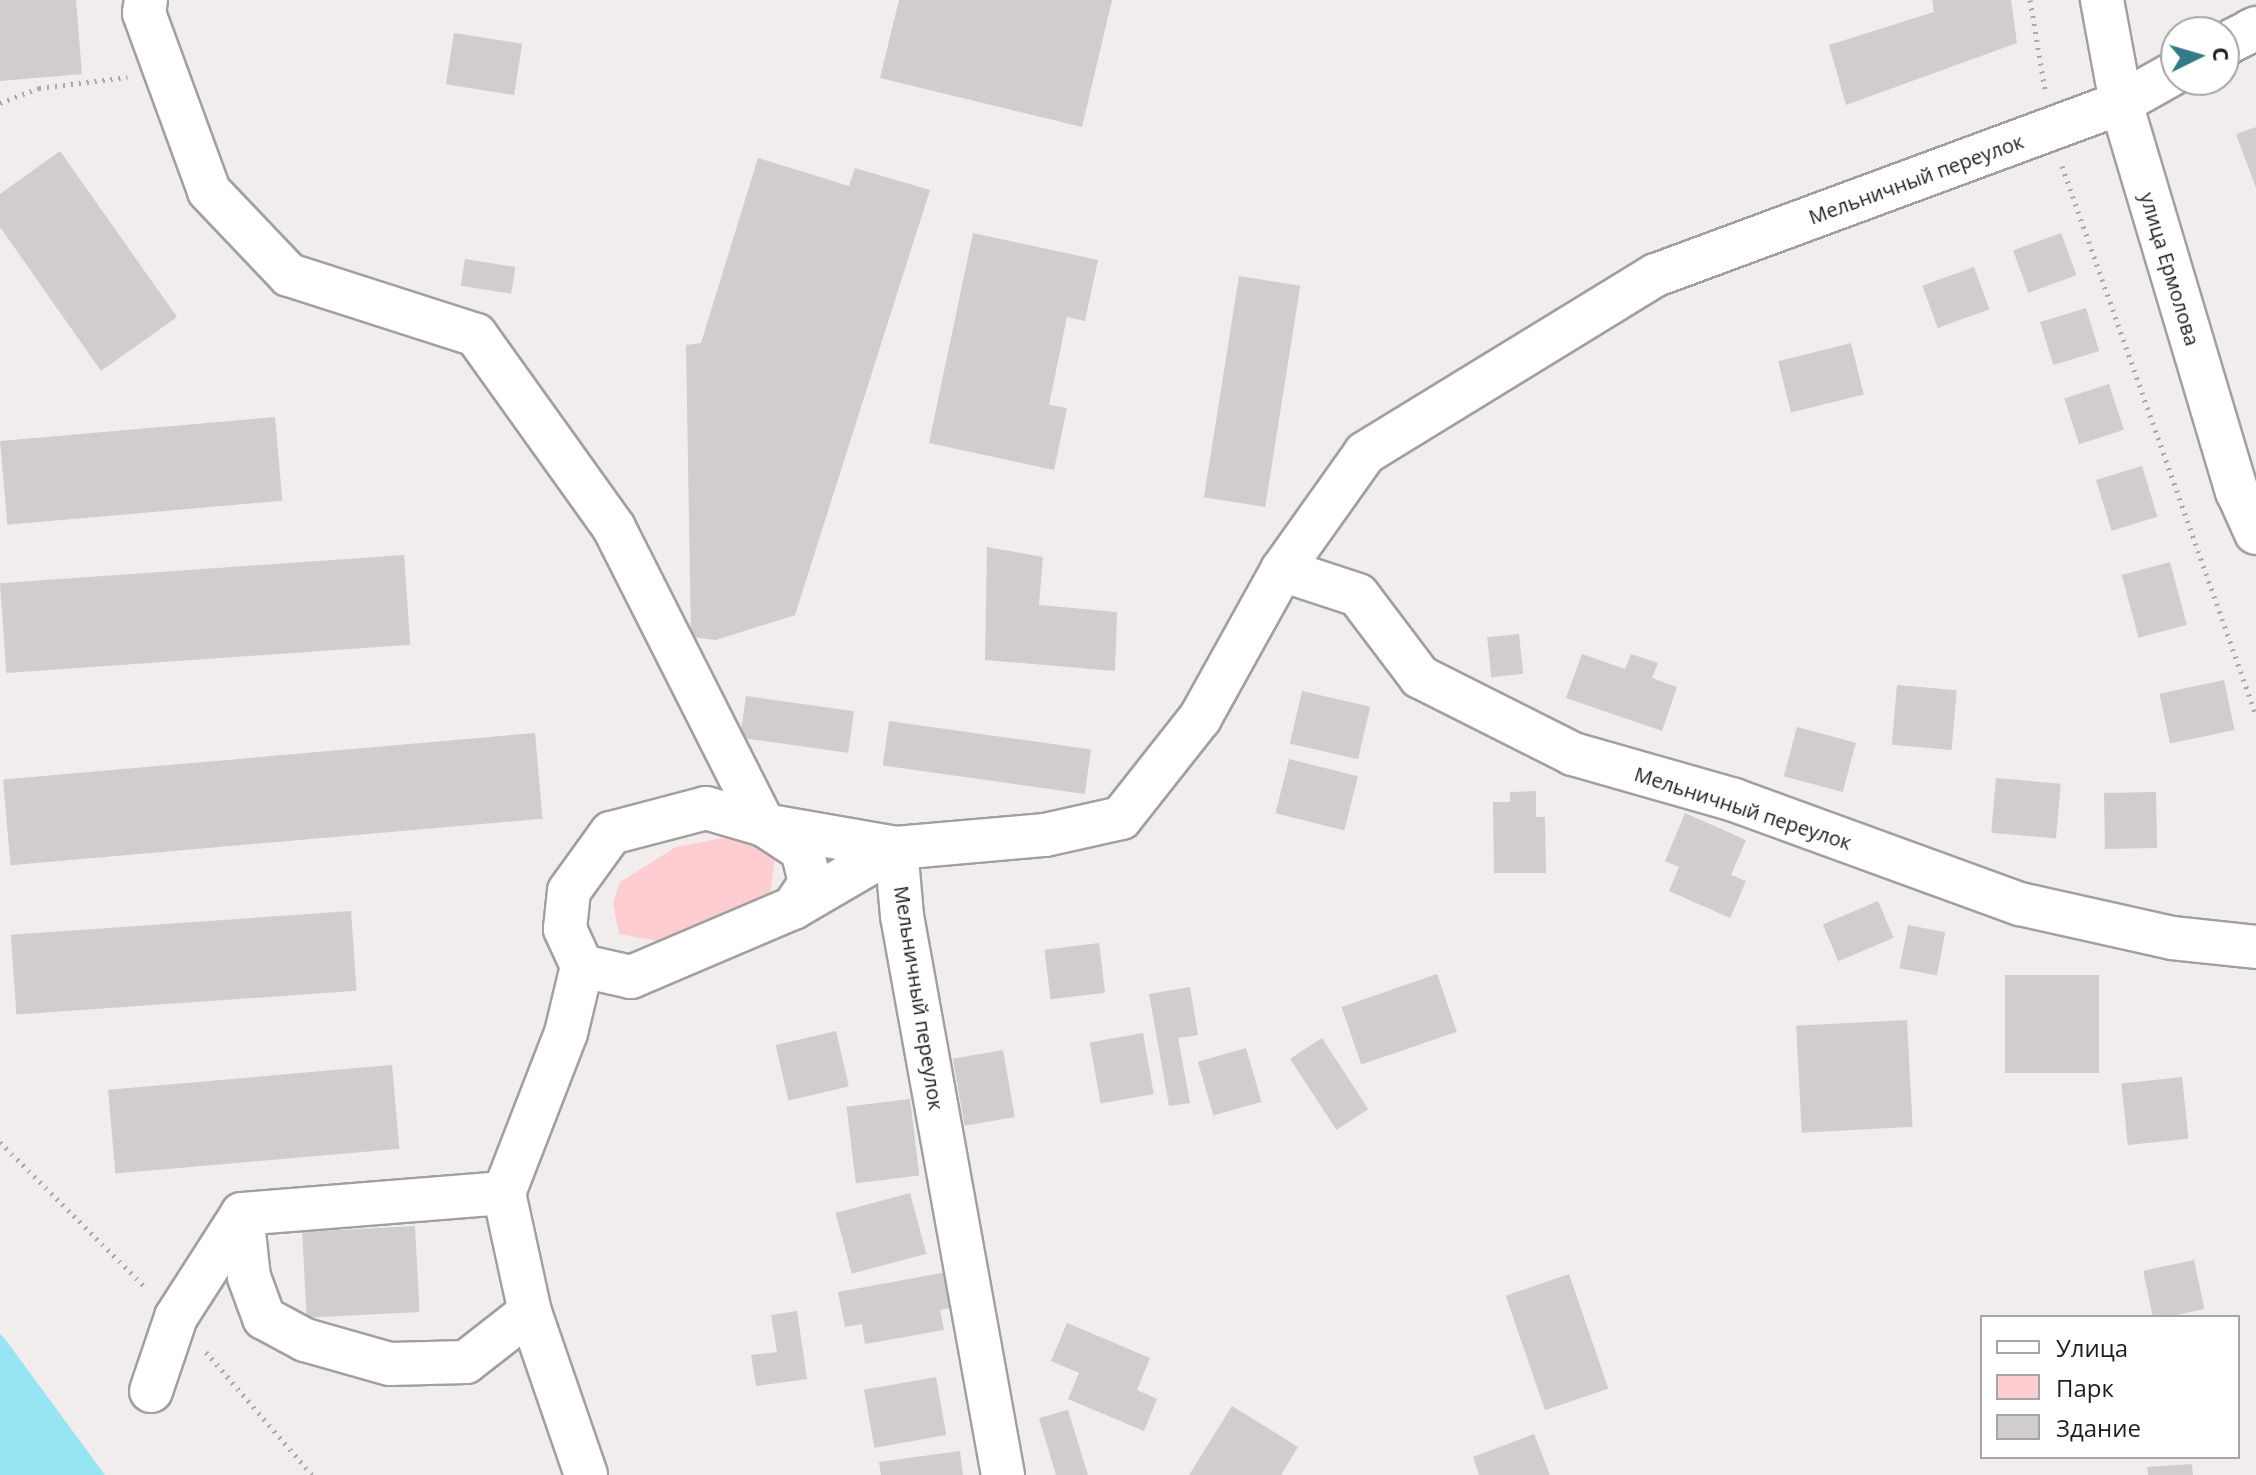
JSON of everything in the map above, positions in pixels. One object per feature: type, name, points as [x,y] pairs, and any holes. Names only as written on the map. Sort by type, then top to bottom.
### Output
[{"type":"street","points":[[146,0],[144,13],[209,191],[289,275],[476,335],[614,528],[764,825],[802,850],[810,883],[793,908]]},
{"type":"street","name":"улица Ермолова","points":[[2102,0],[2121,103],[2237,491],[2256,533]]},
{"type":"street","name":"Мельничный переулок","points":[[1003,1475],[902,916],[896,848],[1045,835],[1121,818],[1200,718],[1282,570],[1365,453],[1656,275],[2121,103],[2160,81]]},
{"type":"street","name":"Мельничный переулок","points":[[1282,570],[1358,595],[1420,677],[1573,754],[1734,800],[2020,904],[2172,938],[2256,947]]},
{"type":"street","points":[[586,1475],[530,1312],[504,1193],[566,1033],[582,966],[565,929],[569,891],[611,833],[706,808],[764,825],[896,848]]},
{"type":"street","points":[[582,966],[631,977],[793,908],[896,848]]},
{"type":"street","points":[[242,1214],[504,1193]]},
{"type":"street","points":[[151,1391],[176,1317],[242,1214]]},
{"type":"street","points":[[242,1214],[249,1277],[264,1318],[305,1340],[390,1364],[466,1362],[530,1312]]},
{"type":"path","points":[[2030,0],[2052,128],[2256,715]]},
{"type":"path","points":[[0,103],[39,88],[168,72]]},
{"type":"path","points":[[0,1142],[176,1317],[312,1475]]},
{"type":"green space","points":[[738,835],[775,857],[769,903],[667,943],[619,934],[613,903],[620,882],[676,847]]},
{"type":"water","points":[[0,1334],[5,1339],[105,1475],[0,1475]]},
{"type":"building","points":[[0,0],[76,0],[82,74],[0,81]]},
{"type":"building","points":[[899,0],[1112,0],[1082,127],[880,78]]},
{"type":"building","points":[[1932,0],[2011,0],[2017,43],[1846,105],[1829,45],[1934,12]]},
{"type":"building","points":[[454,33],[522,44],[514,95],[446,84]]},
{"type":"building","points":[[2256,127],[2256,188],[2236,134]]},
{"type":"building","points":[[60,151],[177,317],[101,371],[0,227],[0,194]]},
{"type":"building","points":[[758,158],[849,186],[855,168],[930,190],[795,615],[716,640],[691,637],[686,345],[701,343]]},
{"type":"building","points":[[973,233],[1098,260],[1085,321],[1067,317],[1049,405],[1067,408],[1054,470],[929,443]]},
{"type":"building","points":[[2061,233],[2076,275],[2028,293],[2013,250]]},
{"type":"building","points":[[465,259],[515,267],[511,294],[461,286]]},
{"type":"building","points":[[1974,267],[1989,309],[1938,328],[1922,286]]},
{"type":"building","points":[[1239,276],[1300,286],[1265,507],[1204,497]]},
{"type":"building","points":[[2086,308],[2099,351],[2053,365],[2040,322]]},
{"type":"building","points":[[1851,343],[1864,394],[1791,413],[1778,361]]},
{"type":"building","points":[[2109,384],[2124,430],[2079,444],[2064,399]]},
{"type":"building","points":[[275,417],[282,501],[7,525],[0,441]]},
{"type":"building","points":[[2142,466],[2157,517],[2112,531],[2096,480]]},
{"type":"building","points":[[987,547],[1043,557],[1039,605],[1117,612],[1115,671],[985,660]]},
{"type":"building","points":[[404,555],[410,645],[6,673],[0,583]]},
{"type":"building","points":[[2170,562],[2187,625],[2139,638],[2122,575]]},
{"type":"building","points":[[1519,634],[1523,674],[1491,677],[1487,637]]},
{"type":"building","points":[[1582,654],[1625,669],[1631,654],[1658,663],[1652,678],[1677,687],[1662,731],[1566,698]]},
{"type":"building","points":[[2224,680],[2235,730],[2170,744],[2159,694]]},
{"type":"building","points":[[1897,685],[1957,690],[1952,750],[1892,745]]},
{"type":"building","points":[[1302,691],[1370,707],[1358,759],[1290,744]]},
{"type":"building","points":[[746,696],[854,711],[848,753],[740,738]]},
{"type":"building","points":[[889,721],[1091,749],[1085,794],[883,766]]},
{"type":"building","points":[[1797,727],[1856,743],[1843,792],[1784,776]]},
{"type":"building","points":[[535,733],[542,819],[11,865],[3,780]]},
{"type":"building","points":[[1289,759],[1358,776],[1344,831],[1275,813]]},
{"type":"building","points":[[1996,778],[2061,784],[2056,838],[1991,833]]},
{"type":"building","points":[[1536,791],[1536,817],[1545,817],[1546,873],[1494,873],[1493,802],[1510,802],[1510,792]]},
{"type":"building","points":[[2156,792],[2157,848],[2105,849],[2104,793]]},
{"type":"building","points":[[1685,813],[1746,840],[1731,875],[1746,881],[1730,918],[1669,891],[1679,867],[1665,861]]},
{"type":"building","points":[[1878,901],[1894,938],[1838,961],[1823,924]]},
{"type":"building","points":[[351,911],[357,991],[16,1015],[11,935]]},
{"type":"building","points":[[1908,925],[1945,932],[1937,975],[1900,968]]},
{"type":"building","points":[[1099,943],[1105,993],[1051,999],[1044,950]]},
{"type":"building","points":[[1437,974],[1457,1032],[1361,1065],[1342,1007]]},
{"type":"building","points":[[2005,975],[2099,975],[2099,1073],[2005,1073]]},
{"type":"building","points":[[1190,987],[1198,1035],[1178,1038],[1190,1103],[1169,1106],[1149,994]]},
{"type":"building","points":[[1907,1020],[1913,1127],[1802,1133],[1796,1026]]},
{"type":"building","points":[[836,1031],[849,1087],[788,1100],[776,1045]]},
{"type":"building","points":[[1143,1033],[1154,1094],[1101,1103],[1090,1042]]},
{"type":"building","points":[[1322,1038],[1368,1109],[1336,1130],[1290,1059]]},
{"type":"building","points":[[1246,1048],[1261,1102],[1213,1116],[1198,1062]]},
{"type":"building","points":[[1003,1050],[1015,1117],[965,1126],[953,1059]]},
{"type":"building","points":[[392,1065],[399,1149],[115,1174],[108,1090]]},
{"type":"building","points":[[2182,1077],[2188,1139],[2128,1145],[2121,1083]]},
{"type":"building","points":[[910,1099],[919,1175],[856,1183],[846,1107]]},
{"type":"building","points":[[910,1193],[926,1254],[852,1274],[836,1213]]},
{"type":"building","points":[[415,1226],[420,1312],[307,1318],[302,1232]]},
{"type":"building","points":[[2194,1260],[2204,1309],[2176,1315],[2153,1315],[2143,1271]]},
{"type":"building","points":[[947,1272],[954,1307],[940,1310],[944,1330],[865,1344],[862,1324],[845,1327],[838,1292]]},
{"type":"building","points":[[1569,1274],[1608,1388],[1545,1410],[1506,1296]]},
{"type":"building","points":[[797,1311],[807,1379],[756,1386],[751,1355],[777,1352],[771,1315]]},
{"type":"building","points":[[1067,1323],[1150,1358],[1137,1390],[1157,1399],[1144,1431],[1068,1399],[1079,1373],[1051,1361]]},
{"type":"building","points":[[936,1377],[946,1435],[874,1448],[864,1390]]},
{"type":"building","points":[[1232,1406],[1298,1447],[1281,1475],[1189,1475]]},
{"type":"building","points":[[1068,1410],[1088,1475],[1056,1475],[1039,1418]]},
{"type":"building","points":[[1534,1434],[1550,1475],[1479,1475],[1473,1457]]},
{"type":"building","points":[[960,1451],[963,1475],[881,1475],[879,1462]]},
{"type":"building","points":[[2192,1464],[2193,1475],[2148,1475],[2147,1467]]}]
